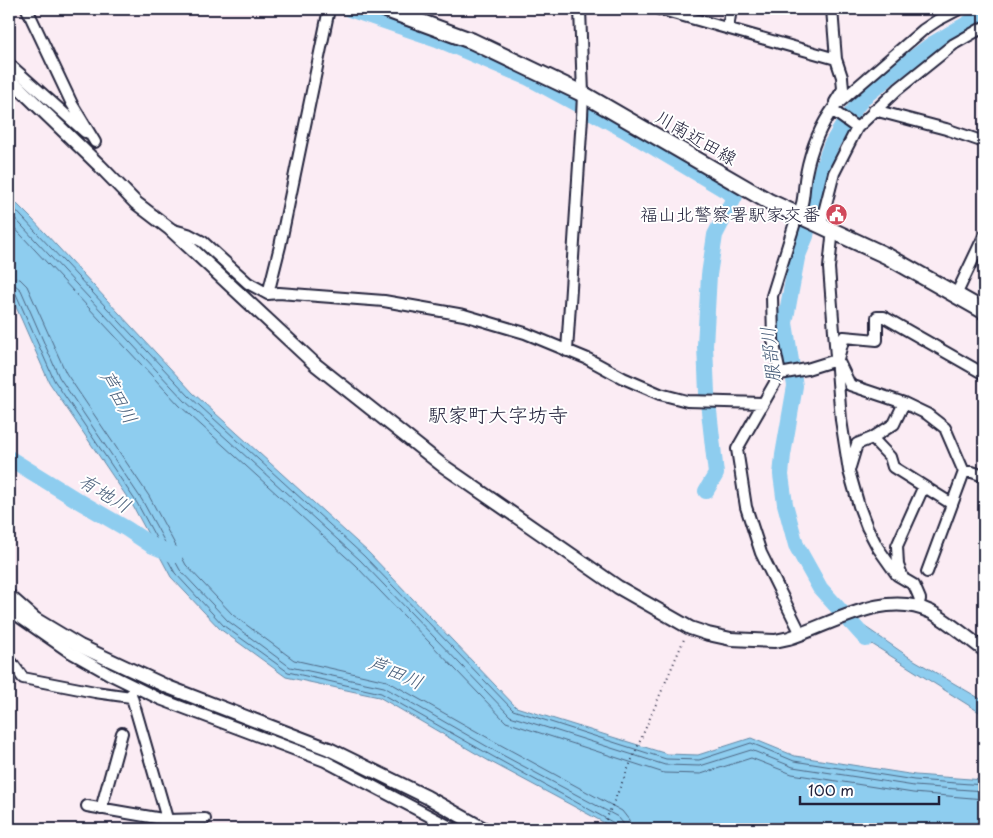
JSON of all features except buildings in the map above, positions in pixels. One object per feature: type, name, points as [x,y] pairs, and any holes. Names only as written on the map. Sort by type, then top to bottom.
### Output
[{"type":"main road","name":"川南近田線","points":[[385,9],[472,41],[583,94],[768,201],[887,256],[984,311]]},
{"type":"street","points":[[9,64],[95,142],[72,104],[27,9]]},
{"type":"street","points":[[268,294],[280,246],[329,9]]},
{"type":"street","points":[[567,351],[583,94],[580,9]]},
{"type":"street","points":[[659,9],[691,13],[728,28],[836,59]]},
{"type":"street","points":[[728,28],[731,9]]},
{"type":"street","points":[[832,9],[836,59],[842,77],[843,89],[835,101],[834,109]]},
{"type":"street","points":[[805,633],[761,553],[746,507],[737,449],[781,373],[773,340],[772,296],[800,216],[810,154],[823,122],[834,109],[924,30],[959,9]]},
{"type":"street","points":[[820,224],[834,173],[856,127],[898,89],[954,44],[984,27]]},
{"type":"street","points":[[9,78],[136,203],[170,229],[316,365],[442,465],[618,588],[690,628],[731,639],[754,641],[775,641],[805,633],[877,606],[896,603],[931,612],[984,650]]},
{"type":"street","points":[[834,109],[856,127]]},
{"type":"street","points":[[874,110],[946,129],[984,142]]},
{"type":"street","points":[[170,229],[188,234],[203,242],[248,283],[268,294],[279,293],[384,301],[464,315],[525,333],[588,359],[623,378],[660,394],[687,401],[762,403]]},
{"type":"street","points":[[836,232],[832,238],[829,268],[841,420],[849,471],[867,527],[878,548],[898,575],[914,586],[920,599],[918,608]]},
{"type":"street","points":[[956,295],[984,236]]},
{"type":"street","points":[[927,572],[964,472],[946,428],[927,414],[904,403],[850,385],[837,360],[844,337],[877,340],[878,317],[884,317],[984,374]]},
{"type":"street","points":[[781,373],[807,369],[837,360]]},
{"type":"street","points":[[849,471],[857,444],[872,438],[894,424],[904,403]]},
{"type":"street","points":[[872,438],[890,457],[893,467],[952,504]]},
{"type":"street","points":[[964,472],[972,472],[984,476]]},
{"type":"street","points":[[903,579],[898,566],[897,546],[924,488]]},
{"type":"street","points":[[9,596],[35,619],[80,646],[168,688],[329,749],[418,792],[484,829]]},
{"type":"street","points":[[9,610],[68,651],[109,674],[160,699],[325,761],[451,829]]},
{"type":"street","points":[[12,663],[23,678],[95,692],[131,695],[151,700],[160,699]]},
{"type":"street","points":[[109,674],[131,695],[169,824]]},
{"type":"street","points":[[100,808],[122,732]]},
{"type":"street","points":[[86,806],[169,824],[205,818]]},
{"type":"path","points":[[602,829],[688,631]]},
{"type":"water","name":"芦田川","points":[[9,196],[193,393],[368,552],[516,707],[667,754],[698,755],[751,738],[795,756],[915,775],[984,780],[984,829],[616,829],[489,761],[379,697],[286,677],[220,629],[171,577],[133,506],[49,382],[9,291]]},
{"type":"water","points":[[858,622],[909,657],[984,701],[984,715],[845,627]]},
{"type":"waterway","points":[[349,9],[437,39],[529,78],[623,129],[735,196],[715,235],[709,275],[705,345],[707,393],[716,474],[706,491]]},
{"type":"waterway","name":"服部川","points":[[866,639],[820,588],[796,545],[785,504],[781,475],[795,386],[785,323],[797,258],[806,236],[813,200],[824,164],[831,145],[846,120],[864,97],[895,72],[931,45],[984,14]]},
{"type":"waterway","name":"有地川","points":[[9,458],[151,545],[175,555]]},
{"type":"place","name":"福山北警察署駅家交番","points":[[836,215]]},
{"type":"district","name":"駅家町大字坊寺","points":[[498,415]]}]
